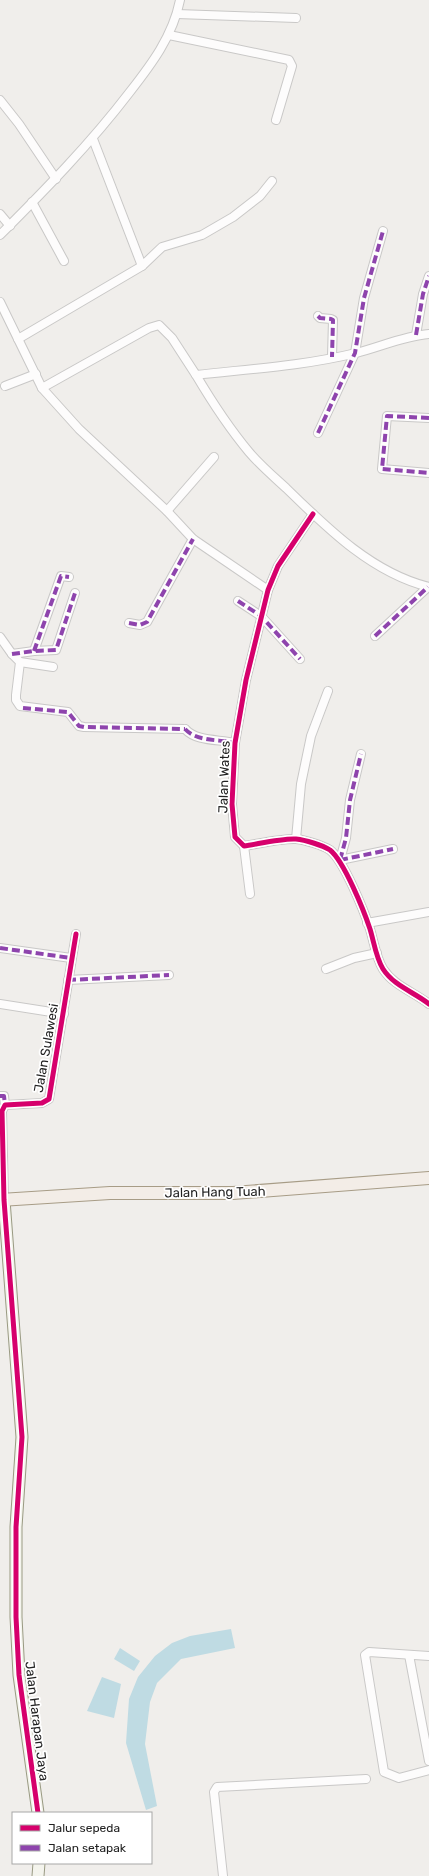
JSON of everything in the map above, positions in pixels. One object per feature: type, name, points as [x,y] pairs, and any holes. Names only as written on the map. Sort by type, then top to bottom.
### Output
[{"type":"main road","name":"Jalan Hang Tuah","points":[[2,1200],[110,1193],[233,1193],[429,1178]]},
{"type":"street","points":[[0,235],[56,179],[93,139],[150,66],[169,35],[177,14],[180,0]]},
{"type":"street","points":[[177,14],[296,18]]},
{"type":"street","points":[[169,35],[289,60],[292,66],[276,120]]},
{"type":"street","points":[[0,100],[19,124],[56,179]]},
{"type":"street","points":[[93,139],[142,266]]},
{"type":"street","points":[[18,339],[142,266],[162,247],[202,235],[233,217],[260,196],[272,180]]},
{"type":"street","points":[[32,202],[64,261]]},
{"type":"street","points":[[0,214],[10,226]]},
{"type":"street","points":[[318,433],[355,353],[364,298],[383,231]]},
{"type":"street","points":[[416,335],[423,294],[429,276]]},
{"type":"street","points":[[0,302],[42,388],[79,429],[167,511],[194,539],[268,590]]},
{"type":"street","points":[[318,316],[320,318],[333,320],[332,357]]},
{"type":"street","points":[[42,388],[149,328],[159,325],[172,338],[221,416],[250,454],[313,514],[354,550],[389,572],[428,587],[375,636]]},
{"type":"street","points":[[196,375],[290,365],[355,353],[416,335],[429,334]]},
{"type":"street","points":[[4,386],[36,374]]},
{"type":"street","points":[[429,418],[387,416],[382,469],[429,473]]},
{"type":"street","points":[[167,511],[214,457]]},
{"type":"street","name":"Jalan Wates","points":[[244,846],[235,837],[232,804],[235,743],[246,680],[268,590],[278,566],[313,514]]},
{"type":"street","points":[[129,623],[140,625],[146,622],[194,539]]},
{"type":"street","points":[[34,650],[60,576],[69,576]]},
{"type":"street","points":[[12,654],[34,650],[56,650],[75,593]]},
{"type":"street","points":[[238,601],[261,616],[300,659]]},
{"type":"street","points":[[0,637],[12,654],[20,662],[53,667]]},
{"type":"street","points":[[20,662],[16,700],[23,708],[68,712],[79,726],[84,727],[186,725],[190,734],[198,738],[235,743]]},
{"type":"street","points":[[296,839],[301,784],[311,736],[328,691]]},
{"type":"street","points":[[340,860],[345,845],[350,800],[361,754]]},
{"type":"street","points":[[250,894],[244,846],[296,839],[324,847],[340,860],[367,923],[382,967],[401,987],[429,1004]]},
{"type":"street","points":[[340,860],[393,849]]},
{"type":"street","points":[[367,923],[429,912]]},
{"type":"street","name":"Jalan Sulawesi","points":[[5,1105],[42,1103],[49,1099],[76,934]]},
{"type":"street","points":[[0,948],[72,958]]},
{"type":"street","points":[[326,969],[354,958],[377,953]]},
{"type":"street","points":[[68,980],[169,975]]},
{"type":"street","points":[[0,1004],[64,1014]]},
{"type":"street","points":[[0,1096],[4,1096],[5,1105],[2,1111],[2,1200]]},
{"type":"street","name":"Jalan Harapan Jaya","points":[[2,1200],[22,1437],[16,1527],[17,1646],[19,1675],[38,1812]]},
{"type":"street","points":[[429,1656],[368,1652],[365,1655],[384,1772],[399,1778],[429,1770]]},
{"type":"street","points":[[409,1655],[429,1761]]},
{"type":"street","points":[[223,1876],[214,1792],[217,1787],[366,1779]]},
{"type":"street","points":[[38,1876],[39,1864]]},
{"type":"water","points":[[231,1629],[235,1648],[181,1659],[157,1683],[150,1702],[145,1744],[157,1806],[146,1810],[126,1743],[129,1699],[138,1677],[155,1656],[172,1643],[190,1636]]},
{"type":"water","points":[[120,1648],[140,1661],[134,1671],[114,1659]]},
{"type":"water","points":[[102,1677],[121,1684],[114,1718],[87,1711]]},
{"type":"marked path","points":[[318,433],[355,353],[364,298],[383,231]]},
{"type":"marked path","points":[[416,335],[423,294],[429,276]]},
{"type":"marked path","points":[[318,316],[320,318],[333,320],[332,357]]},
{"type":"marked path","points":[[429,418],[387,416],[382,469],[429,473]]},
{"type":"marked path","points":[[129,623],[140,625],[147,622],[193,539]]},
{"type":"marked path","points":[[34,651],[61,576],[69,577]]},
{"type":"marked path","points":[[375,636],[428,587]]},
{"type":"marked path","points":[[12,654],[56,650],[75,593]]},
{"type":"marked path","points":[[238,601],[261,616],[300,659]]},
{"type":"marked path","points":[[23,708],[68,712],[79,726],[84,727],[185,729]]},
{"type":"marked path","points":[[185,729],[202,738],[235,743]]},
{"type":"marked path","points":[[340,860],[346,838],[350,800],[361,754]]},
{"type":"marked path","points":[[340,860],[393,849]]},
{"type":"marked path","points":[[0,948],[71,958]]},
{"type":"marked path","points":[[68,980],[169,975]]},
{"type":"marked path","points":[[0,1096],[4,1096],[5,1105]]},
{"type":"cycle path","points":[[313,514],[278,566],[268,590],[246,680],[235,743],[232,804],[235,837],[244,846],[277,840],[296,839],[323,846],[330,850],[341,864],[358,899],[370,929],[375,950],[383,969],[398,984],[429,1004]]},
{"type":"cycle path","points":[[38,1812],[19,1675],[16,1617],[16,1527],[22,1437],[4,1200],[2,1111],[5,1105],[42,1103],[49,1099],[76,934]]}]
